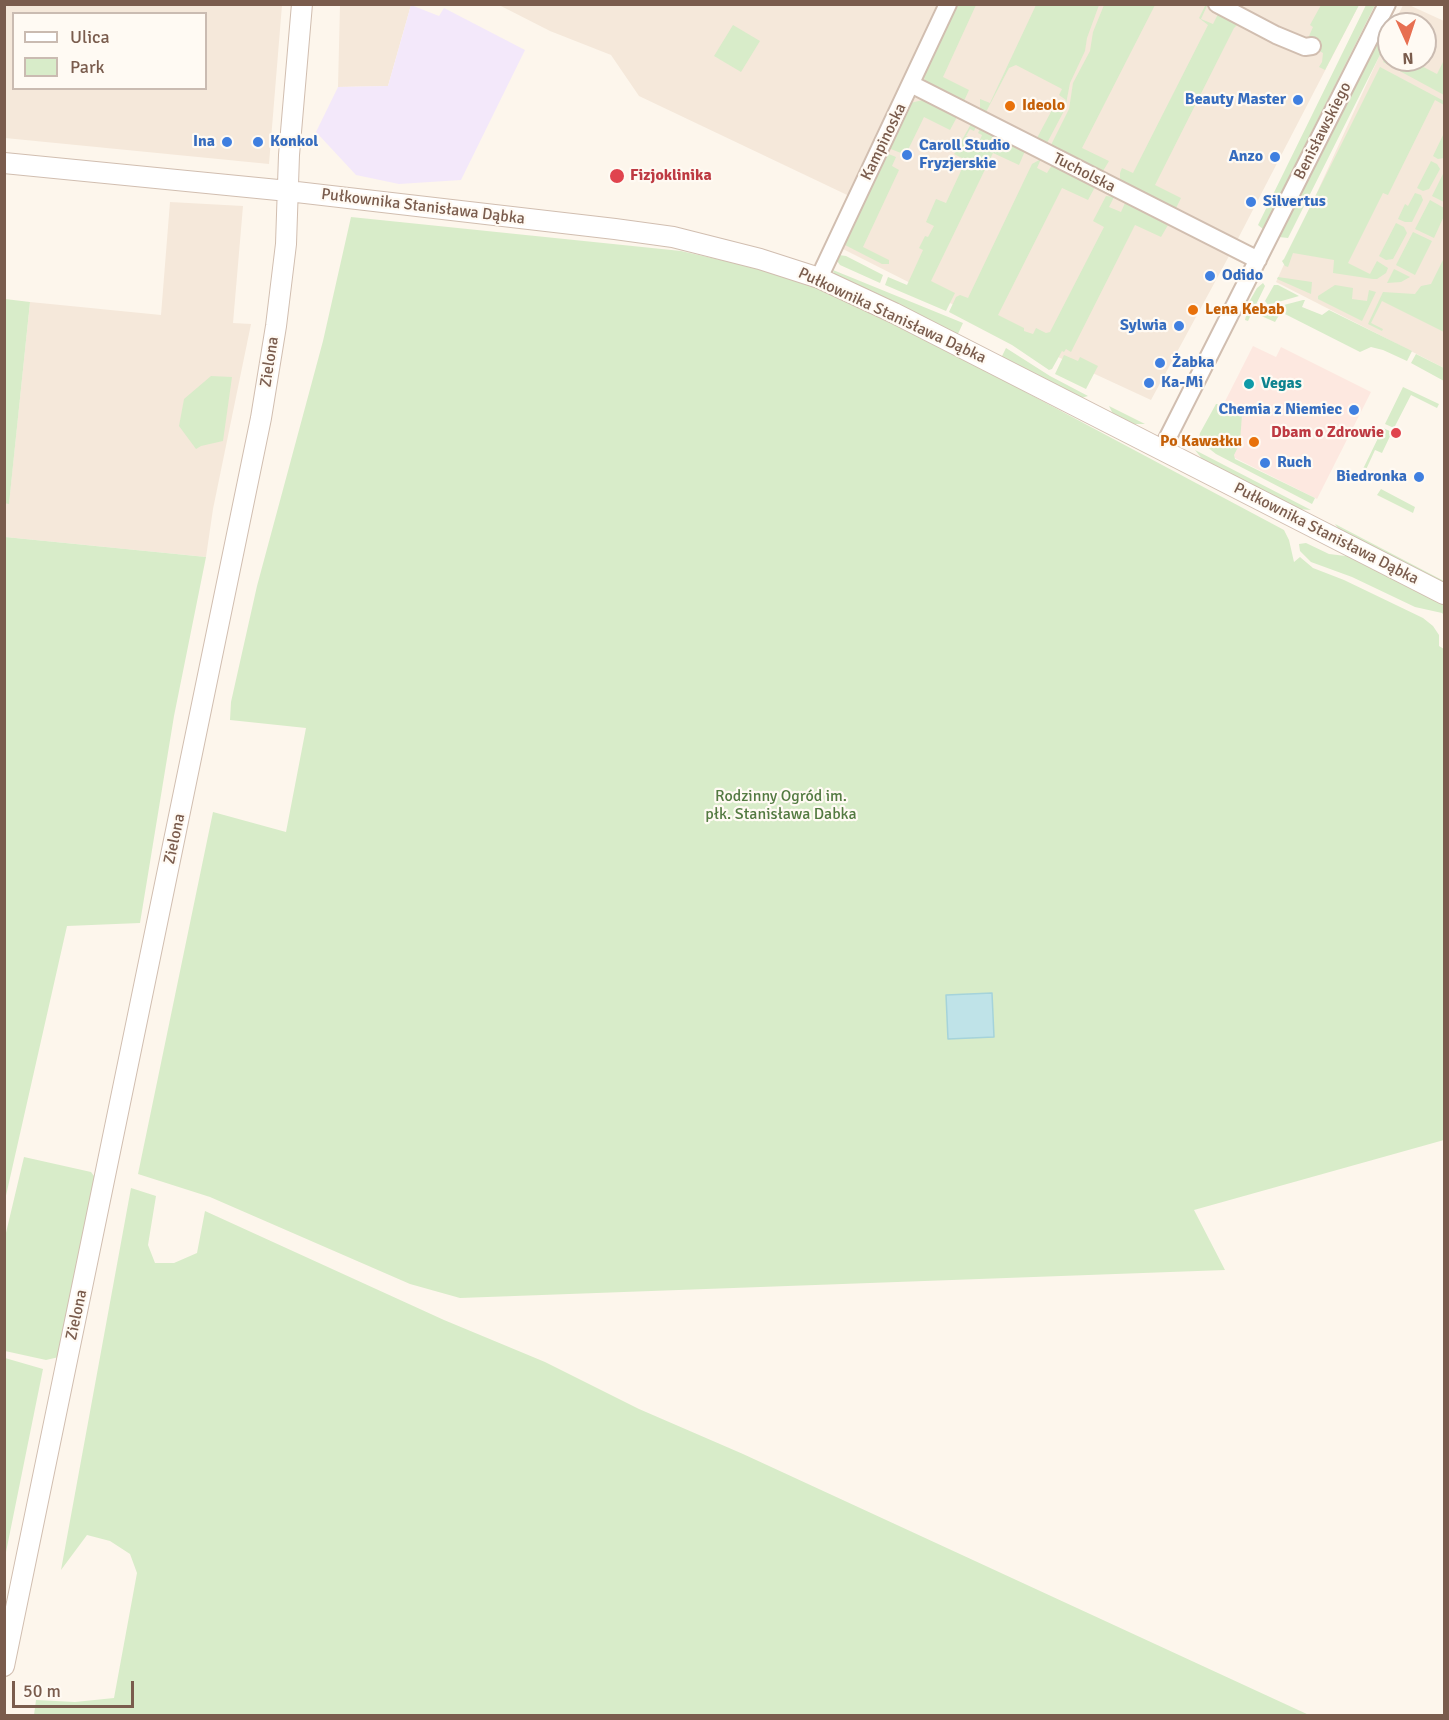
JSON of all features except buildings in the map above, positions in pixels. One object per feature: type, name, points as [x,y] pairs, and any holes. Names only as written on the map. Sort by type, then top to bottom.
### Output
[{"type":"street","name":"Zielona","points":[[4,1666],[261,418],[286,244],[302,4]]},
{"type":"street","name":"Kampinoska","points":[[819,278],[948,4]]},
{"type":"street","points":[[1216,4],[1276,35],[1305,47],[1312,46]]},
{"type":"street","name":"Benisławskiego","points":[[1162,449],[1387,4]]},
{"type":"street","name":"Tucholska","points":[[912,84],[1258,260]]},
{"type":"street","name":"Pułkownika Stanisława Dąbka","points":[[4,163],[288,191],[674,237],[760,259],[819,278],[964,348],[1444,594]]},
{"type":"shaded area","points":[[5,4],[282,5],[269,164],[5,138]]},
{"type":"shaded area","points":[[340,5],[411,5],[388,86],[338,87]]},
{"type":"shaded area","points":[[411,5],[439,16],[444,8],[525,50],[461,180],[399,184],[356,175],[316,132],[338,87],[388,86]]},
{"type":"shaded area","points":[[499,5],[1359,5],[1229,256],[1151,400],[1045,351],[843,249],[864,203],[639,96],[611,55],[550,31]]},
{"type":"shaded area","points":[[1403,5],[1409,5],[1424,12],[1400,12]]},
{"type":"shaded area","points":[[1437,18],[1444,21],[1444,368],[1276,282],[1377,61],[1377,72],[1437,72]]},
{"type":"shaded area","points":[[170,202],[243,206],[233,323],[251,324],[213,509],[206,557],[5,537],[5,503],[9,503],[30,302],[161,315]]},
{"type":"shaded area","points":[[1253,346],[1276,357],[1281,347],[1371,392],[1317,499],[1225,453],[1211,429]]},
{"type":"green space","points":[[955,5],[976,5],[943,77],[969,90],[964,101],[926,82],[923,76]]},
{"type":"green space","points":[[1036,5],[1099,5],[1087,38],[1085,51],[1070,83],[1065,109],[1047,143],[1037,138],[1053,108],[1061,111],[1066,100],[1059,95],[1062,89],[1016,65],[1009,68],[986,112],[980,109],[980,99],[990,103]]},
{"type":"green space","points":[[1104,5],[1155,5],[1082,148],[1109,161],[1103,171],[1051,145],[1069,109],[1073,83],[1090,51],[1093,32]]},
{"type":"green space","points":[[1321,5],[1359,5],[1325,70],[1319,67],[1323,53],[1306,43],[1313,27],[1310,25]]},
{"type":"green space","points":[[1366,5],[1375,5],[1263,229],[1258,225]]},
{"type":"green space","points":[[1207,6],[1201,19],[1213,24],[1219,12],[1263,35],[1262,37],[1237,25],[1234,28],[1155,185],[1181,198],[1176,208],[1120,180],[1120,173],[1122,168],[1133,173],[1208,25],[1199,18]]},
{"type":"green space","points":[[733,25],[760,41],[741,72],[714,56]]},
{"type":"green space","points":[[1377,44],[1377,61],[1288,238],[1279,237]]},
{"type":"green space","points":[[1444,60],[1444,95],[1401,72],[1437,74]]},
{"type":"green space","points":[[1378,72],[1389,72],[1444,101],[1444,105],[1435,100],[1388,195],[1383,193],[1348,263],[1370,274],[1377,261],[1388,268],[1386,273],[1373,279],[1333,273],[1334,260],[1293,253],[1288,267],[1282,261]]},
{"type":"green space","points":[[923,100],[957,117],[950,130],[924,117],[907,152],[901,153],[888,148],[910,103]]},
{"type":"green space","points":[[971,124],[976,127],[974,131],[970,129],[966,136],[979,142],[982,135],[978,133],[980,129],[1025,151],[1019,165],[993,153],[931,281],[955,293],[946,311],[885,285],[888,277],[907,285],[923,250],[919,248],[925,236],[928,237],[934,226],[926,222],[936,199],[946,203],[966,160],[954,154]]},
{"type":"green space","points":[[1444,133],[1444,158],[1438,159],[1433,156]]},
{"type":"green space","points":[[886,153],[896,157],[892,166],[899,170],[863,247],[889,260],[889,264],[882,264],[845,245]]},
{"type":"green space","points":[[1041,159],[1037,168],[1047,173],[1052,165],[1095,187],[1088,200],[1062,188],[998,315],[1024,328],[1024,331],[1033,334],[1036,328],[1046,333],[1050,332],[1104,227],[1093,221],[1106,196],[1114,197],[1109,207],[1121,212],[1125,203],[1168,225],[1161,237],[1135,225],[1071,352],[1066,349],[1062,351],[1052,369],[1049,370],[1012,345],[949,312],[956,297],[960,295],[968,298],[1032,164]]},
{"type":"green space","points":[[1431,161],[1440,169],[1429,189],[1423,191],[1417,188]]},
{"type":"green space","points":[[1444,172],[1444,202],[1432,196]]},
{"type":"green space","points":[[1415,193],[1421,195],[1423,200],[1412,222],[1398,219],[1405,204],[1408,206]]},
{"type":"green space","points":[[1430,200],[1444,208],[1444,216],[1434,238],[1415,229]]},
{"type":"green space","name":"Rodzinny Ogród im. płk. Stanisława Dabka","points":[[351,217],[681,251],[756,268],[815,286],[868,308],[1284,530],[1294,562],[1300,557],[1313,568],[1344,580],[1423,618],[1433,626],[1439,635],[1439,646],[1444,649],[1444,1140],[1194,1210],[1225,1270],[460,1298],[410,1284],[210,1197],[138,1174],[213,812],[286,832],[306,728],[230,720],[231,702],[257,586],[323,341]]},
{"type":"green space","points":[[1396,223],[1404,227],[1407,233],[1393,259],[1386,260],[1379,256]]},
{"type":"green space","points":[[1413,232],[1432,241],[1415,275],[1396,265]]},
{"type":"green space","points":[[839,255],[846,256],[883,275],[880,283],[840,265],[837,261]]},
{"type":"green space","points":[[1444,258],[1444,332],[1382,301],[1371,323],[1383,329],[1382,331],[1368,324],[1383,292],[1415,294],[1421,286],[1431,284]]},
{"type":"green space","points":[[1394,269],[1410,277],[1401,282],[1387,283]]},
{"type":"green space","points":[[833,270],[963,323],[957,336],[834,274]]},
{"type":"green space","points":[[1278,277],[1312,282],[1311,294],[1277,279]]},
{"type":"green space","points":[[1263,283],[1265,286],[1248,321],[1245,320],[1249,302],[1257,288]]},
{"type":"green space","points":[[1274,285],[1299,296],[1268,305],[1265,301]]},
{"type":"green space","points":[[1335,285],[1353,288],[1352,299],[1367,301],[1369,290],[1376,292],[1362,321],[1318,299],[1318,296]]},
{"type":"green space","points":[[5,299],[30,302],[9,504],[4,503]]},
{"type":"green space","points":[[1305,300],[1302,307],[1322,315],[1329,310],[1412,351],[1407,361],[1371,347],[1360,352],[1281,312],[1275,322],[1259,315],[1261,311]]},
{"type":"green space","points":[[1006,348],[1050,376],[1088,396],[1081,398],[1001,358]]},
{"type":"green space","points":[[1416,354],[1444,368],[1444,381],[1411,363]]},
{"type":"green space","points":[[1064,355],[1078,361],[1080,357],[1098,366],[1086,389],[1055,374]]},
{"type":"green space","points":[[211,376],[232,377],[223,441],[196,449],[179,426],[184,399]]},
{"type":"green space","points":[[1403,387],[1439,404],[1437,408],[1411,395],[1394,428],[1385,424]]},
{"type":"green space","points":[[1216,404],[1224,404],[1242,414],[1240,443],[1234,455],[1235,459],[1315,498],[1312,504],[1216,454],[1202,443],[1199,438],[1200,433]]},
{"type":"green space","points":[[1109,406],[1145,424],[1131,424],[1113,414]]},
{"type":"green space","points":[[1383,428],[1392,432],[1382,453],[1375,450],[1364,474],[1361,473]]},
{"type":"green space","points":[[1195,450],[1311,510],[1297,509],[1203,460]]},
{"type":"green space","points":[[1381,489],[1415,507],[1413,513],[1377,495]]},
{"type":"green space","points":[[1335,524],[1444,581],[1444,584],[1340,531]]},
{"type":"green space","points":[[5,537],[206,557],[174,716],[140,923],[67,926],[5,1200]]},
{"type":"green space","points":[[1306,543],[1329,554],[1354,557],[1444,605],[1444,615],[1415,607],[1352,577],[1311,562],[1300,551],[1299,544]]},
{"type":"green space","points":[[24,1157],[91,1172],[95,1185],[59,1357],[46,1360],[5,1351],[5,1237]]},
{"type":"green space","points":[[131,1188],[156,1196],[148,1245],[155,1263],[174,1263],[197,1253],[205,1211],[444,1320],[545,1362],[639,1409],[743,1454],[1309,1715],[34,1715],[36,1700],[75,1702],[114,1698],[137,1573],[130,1554],[110,1541],[87,1535],[61,1570]]},
{"type":"green space","points":[[4,1358],[43,1369],[5,1557]]},
{"type":"water","points":[[992,993],[994,1037],[948,1039],[946,995]]},
{"type":"place","name":"Beauty Master","points":[[1298,100]]},
{"type":"place","name":"Ideolo","points":[[1010,106]]},
{"type":"place","name":"Ina","points":[[227,142]]},
{"type":"place","name":"Konkol","points":[[258,142]]},
{"type":"place","name":"Caroll Studio Fryzjerskie","points":[[907,155]]},
{"type":"place","name":"Anzo","points":[[1275,157]]},
{"type":"place","name":"Fizjoklinika","points":[[617,176]]},
{"type":"place","name":"Silvertus","points":[[1251,202]]},
{"type":"place","name":"Odido","points":[[1210,276]]},
{"type":"place","name":"Lena Kebab","points":[[1193,310]]},
{"type":"place","name":"Sylwia","points":[[1179,326]]},
{"type":"place","name":"Żabka","points":[[1160,363]]},
{"type":"place","name":"Ka-Mi","points":[[1149,383]]},
{"type":"place","name":"Vegas","points":[[1249,384]]},
{"type":"place","name":"Chemia z Niemiec","points":[[1354,410]]},
{"type":"place","name":"Dbam o Zdrowie","points":[[1396,433]]},
{"type":"place","name":"Po Kawałku","points":[[1254,442]]},
{"type":"place","name":"Ruch","points":[[1265,463]]},
{"type":"place","name":"Biedronka","points":[[1419,477]]}]
